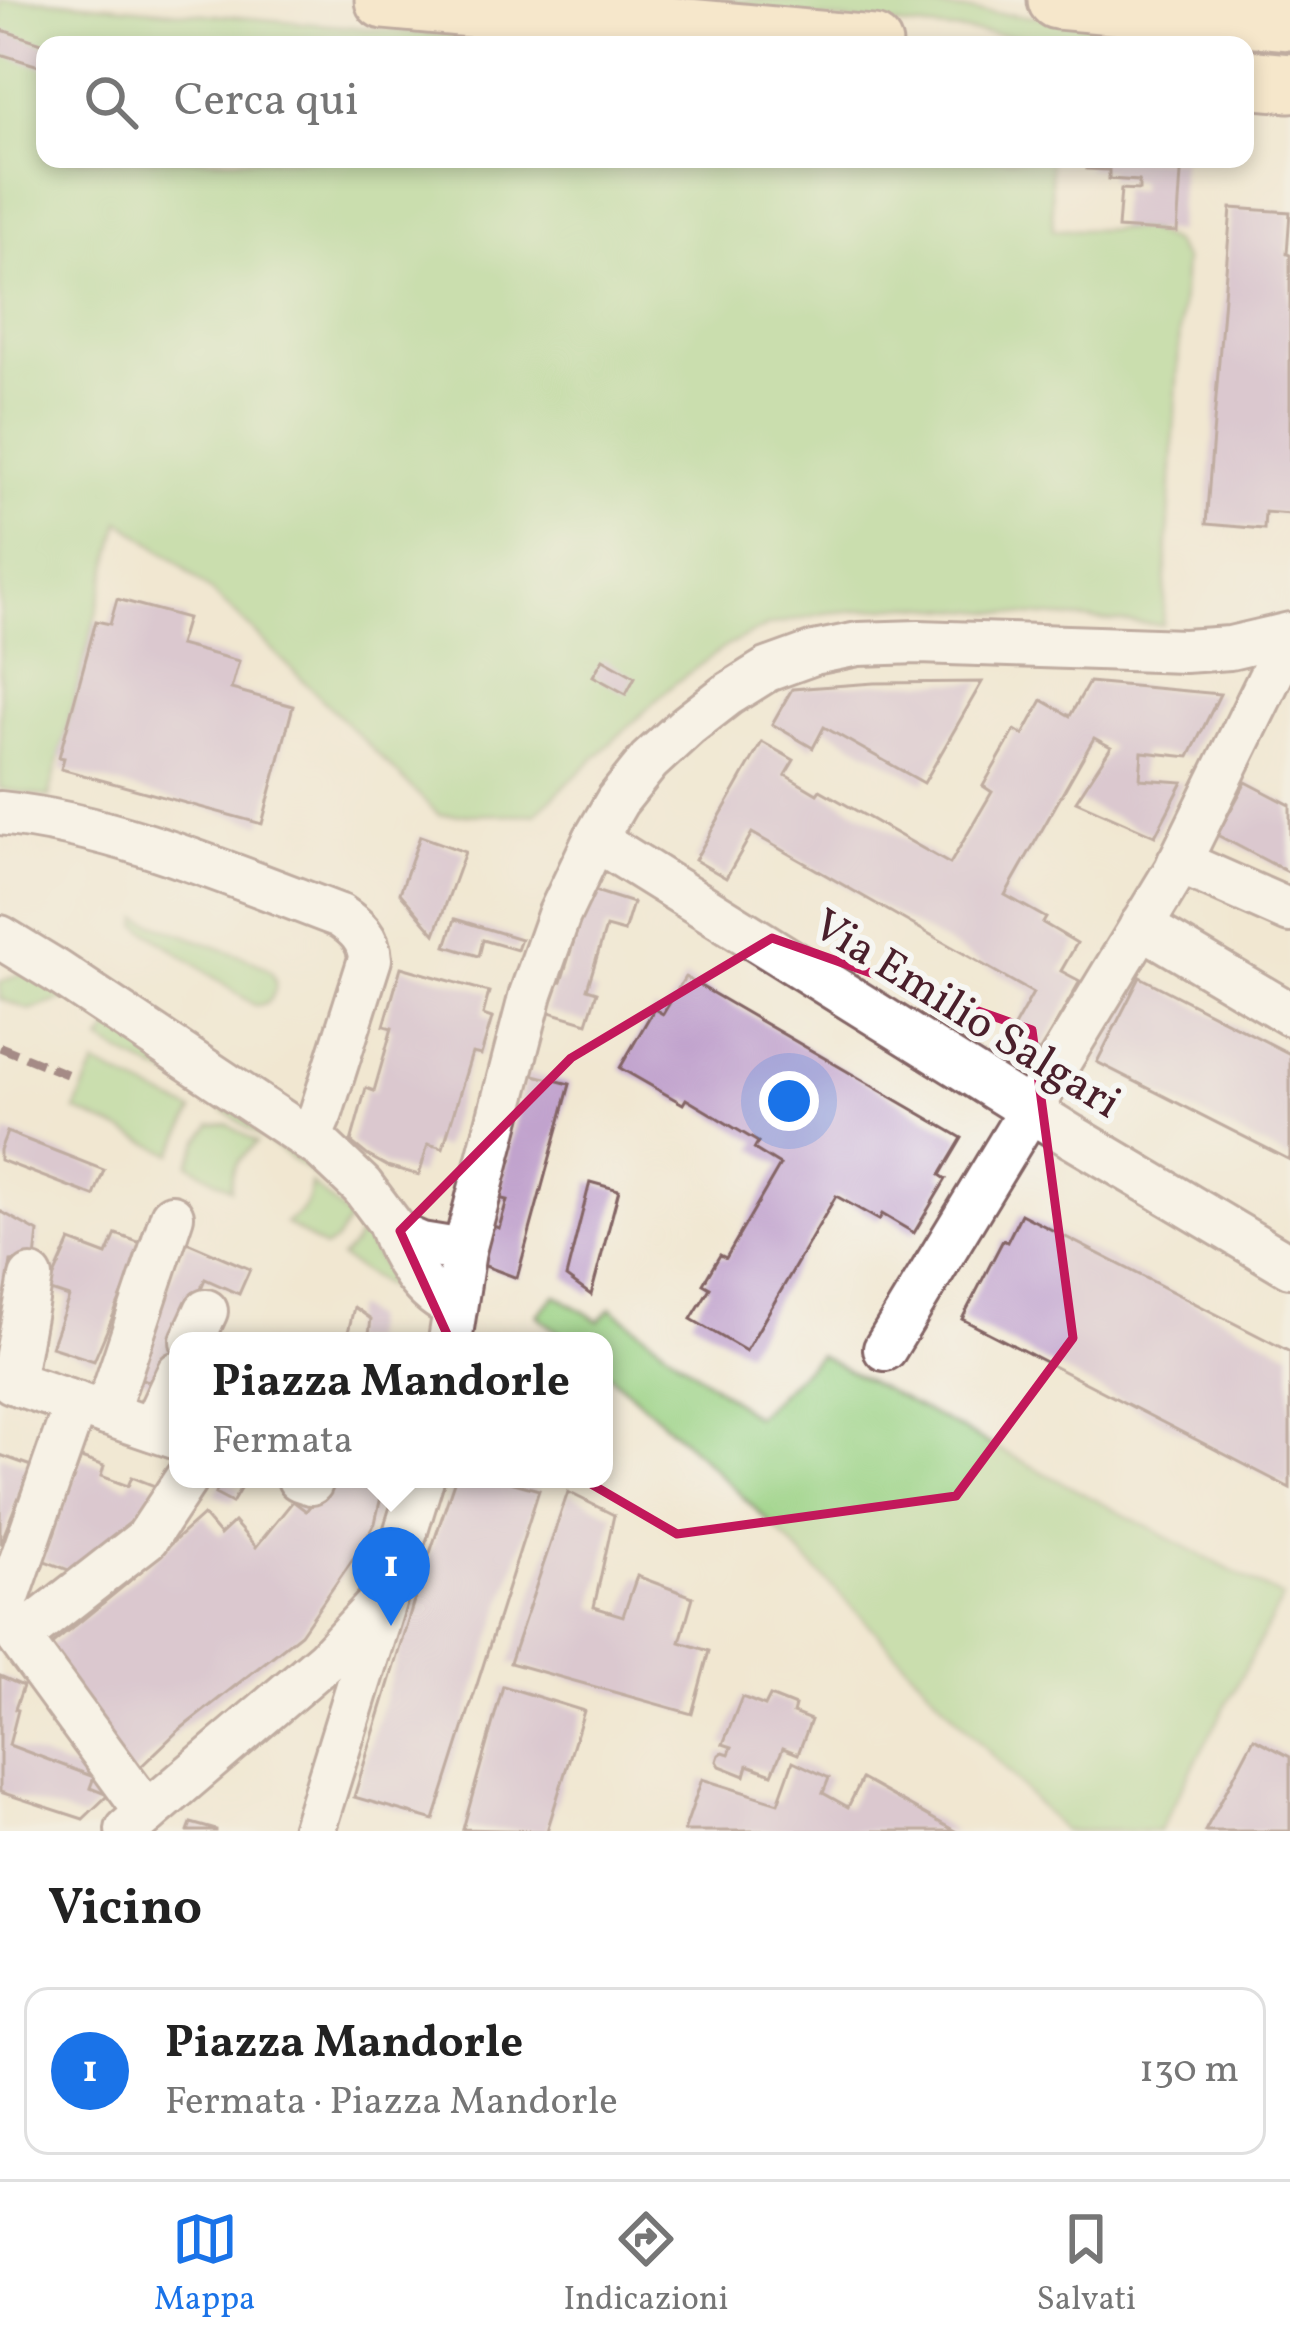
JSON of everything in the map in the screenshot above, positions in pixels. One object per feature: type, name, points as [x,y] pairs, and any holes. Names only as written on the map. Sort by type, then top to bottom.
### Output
[{"type":"main road","points":[[384,0],[774,36]]},
{"type":"main road","points":[[1057,0],[1290,21]]},
{"type":"main road","points":[[1254,80],[1290,83]]},
{"type":"street","points":[[453,1324],[464,1251],[531,994],[559,915],[617,801],[687,726],[767,670],[859,644],[919,641],[1184,651],[1230,648],[1290,635]]},
{"type":"street","points":[[884,1349],[1179,862],[1290,635]]},
{"type":"street","points":[[0,813],[149,847],[340,916],[353,925],[364,937],[370,959],[309,1140]]},
{"type":"street","name":"Via Emilio Salgari","points":[[595,839],[1030,1111],[1290,1266]]},
{"type":"street","points":[[1179,862],[1290,911]]},
{"type":"street","points":[[1141,926],[1290,1014]]},
{"type":"street","points":[[0,937],[322,1148],[409,1240],[464,1251]]},
{"type":"street","points":[[172,1216],[3,1612],[136,1822],[326,1660],[384,1598]]},
{"type":"street","points":[[391,1225],[401,1253],[453,1324]]},
{"type":"street","points":[[31,1277],[6,1381],[165,1434]]},
{"type":"street","points":[[20,1638],[147,1538],[180,1488]]},
{"type":"street","points":[[313,1831],[419,1488]]},
{"type":"highlighted area","points":[[772,938],[1032,1030],[1073,1338],[956,1496],[677,1534],[488,1424],[400,1231],[571,1058]]},
{"type":"green space","points":[[0,0],[455,36],[36,36],[36,168],[1050,168],[1053,230],[1145,229],[1173,243],[1184,260],[1163,625],[911,606],[826,613],[768,626],[725,647],[675,683],[535,814],[439,815],[238,616],[174,559],[120,521],[49,797],[0,789]]},
{"type":"green space","points":[[623,0],[848,0],[1246,36],[1015,36]]},
{"type":"green space","points":[[1254,37],[1290,40],[1290,61],[1254,58]]},
{"type":"green space","points":[[139,918],[263,966],[276,983],[273,994],[266,1003],[254,1005],[138,925]]},
{"type":"green space","points":[[24,973],[71,997],[30,1010],[0,999],[0,982]]},
{"type":"green space","points":[[111,1027],[294,1149],[351,1201],[189,1086],[101,1041]]},
{"type":"green space","points":[[95,1065],[193,1111],[173,1154],[75,1110]]},
{"type":"green space","points":[[228,1124],[257,1143],[235,1168],[231,1189],[189,1164],[211,1125]]},
{"type":"green space","points":[[311,1183],[350,1219],[335,1242],[324,1248],[285,1223],[304,1207]]},
{"type":"green space","points":[[361,1231],[401,1296],[341,1258]]},
{"type":"green space","points":[[556,1295],[599,1321],[611,1308],[755,1417],[819,1355],[1283,1598],[1159,1831],[1063,1831],[783,1536],[613,1378],[613,1332],[558,1332],[537,1315]]},
{"type":"building","points":[[2,30],[36,41],[36,65],[0,54]]},
{"type":"building","points":[[1181,168],[1177,232],[1118,228],[1121,189],[1139,190],[1139,181],[1109,179],[1109,170],[1087,169]]},
{"type":"building","points":[[1231,208],[1290,212],[1290,514],[1265,512],[1264,529],[1206,524]]},
{"type":"building","points":[[117,599],[187,618],[179,645],[239,661],[231,689],[293,706],[262,824],[61,769],[64,758],[59,757],[96,621],[110,624]]},
{"type":"building","points":[[603,659],[635,677],[626,694],[593,676]]},
{"type":"building","points":[[982,682],[924,783],[824,727],[813,748],[772,724],[792,689]]},
{"type":"building","points":[[1089,682],[1220,694],[1189,757],[1142,752],[1140,779],[1183,782],[1155,836],[1076,801],[1111,747],[1094,738],[1005,895],[1046,918],[1043,923],[1077,943],[1061,971],[1080,981],[1040,1052],[1010,1034],[1033,993],[752,833],[726,878],[695,860],[762,742],[794,760],[785,775],[950,864],[992,792],[983,786],[1015,730],[1023,735],[1042,700],[1070,716]]},
{"type":"building","points":[[1246,782],[1290,805],[1290,873],[1217,835]]},
{"type":"building","points":[[420,836],[465,852],[435,934],[400,893]]},
{"type":"building","points":[[592,890],[633,903],[624,932],[606,927],[587,989],[597,992],[587,1023],[546,1011],[555,980],[561,982]]},
{"type":"building","points":[[455,919],[521,939],[517,950],[483,940],[479,956],[446,946]]},
{"type":"building","points":[[401,967],[489,992],[483,1015],[492,1018],[481,1055],[472,1053],[443,1148],[428,1144],[419,1175],[387,1166],[351,1142],[366,1088],[374,1091],[392,1028],[384,1026]]},
{"type":"building","points":[[685,977],[962,1138],[940,1175],[946,1179],[914,1233],[836,1196],[746,1351],[691,1319],[710,1288],[703,1284],[720,1255],[726,1258],[780,1165],[754,1149],[758,1142],[686,1099],[683,1104],[620,1068],[654,1009],[663,1014]]},
{"type":"building","points":[[1140,977],[1290,1054],[1290,1160],[1097,1062]]},
{"type":"building","points":[[526,1073],[570,1084],[517,1278],[480,1264],[490,1225],[499,1228],[507,1200],[498,1198]]},
{"type":"building","points":[[7,1132],[104,1170],[94,1196],[0,1160]]},
{"type":"building","points":[[590,1182],[619,1190],[591,1295],[566,1277]]},
{"type":"building","points":[[0,1211],[38,1232],[35,1259],[11,1261],[9,1274],[13,1275],[0,1332]]},
{"type":"building","points":[[1021,1214],[1290,1352],[1290,1488],[962,1319]]},
{"type":"building","points":[[116,1234],[149,1246],[136,1285],[127,1283],[94,1361],[51,1347],[69,1297],[48,1290],[70,1241],[107,1255]]},
{"type":"building","points":[[187,1242],[250,1269],[239,1294],[205,1279],[182,1332],[169,1332],[169,1363],[159,1386],[130,1374]]},
{"type":"building","points":[[354,1307],[371,1319],[369,1332],[348,1332]]},
{"type":"building","points":[[0,1455],[31,1466],[0,1545]]},
{"type":"building","points":[[81,1458],[104,1466],[101,1476],[128,1486],[132,1477],[155,1486],[84,1576],[42,1560]]},
{"type":"building","points":[[218,1488],[240,1489],[232,1503],[215,1494]]},
{"type":"building","points":[[325,1488],[383,1488],[375,1523],[301,1634],[178,1731],[129,1778],[39,1655],[203,1515],[220,1535],[234,1522],[256,1547],[293,1501],[306,1511]]},
{"type":"building","points":[[452,1488],[539,1490],[434,1820],[354,1797]]},
{"type":"building","points":[[568,1492],[614,1515],[594,1607],[623,1616],[637,1576],[693,1597],[680,1642],[709,1651],[692,1714],[510,1663]]},
{"type":"building","points":[[0,1676],[23,1686],[9,1745],[94,1777],[90,1788],[108,1795],[83,1819],[0,1792]]},
{"type":"building","points":[[503,1686],[584,1711],[547,1831],[463,1829]]},
{"type":"building","points":[[770,1696],[795,1706],[793,1713],[811,1720],[798,1754],[783,1748],[772,1774],[748,1765],[745,1776],[720,1766],[719,1755],[729,1754],[732,1747],[723,1744],[742,1697],[765,1706]]},
{"type":"building","points":[[1254,1738],[1290,1757],[1290,1831],[1205,1831]]},
{"type":"building","points":[[793,1761],[829,1778],[823,1793],[848,1807],[862,1779],[955,1831],[684,1831],[702,1779],[778,1803]]},
{"type":"building","points":[[191,1823],[216,1830],[216,1831],[188,1831]]},
{"type":"railway","points":[[0,1047],[69,1075]]},
{"type":"place","name":"Piazza Mandorle","points":[[391,1626]]}]
